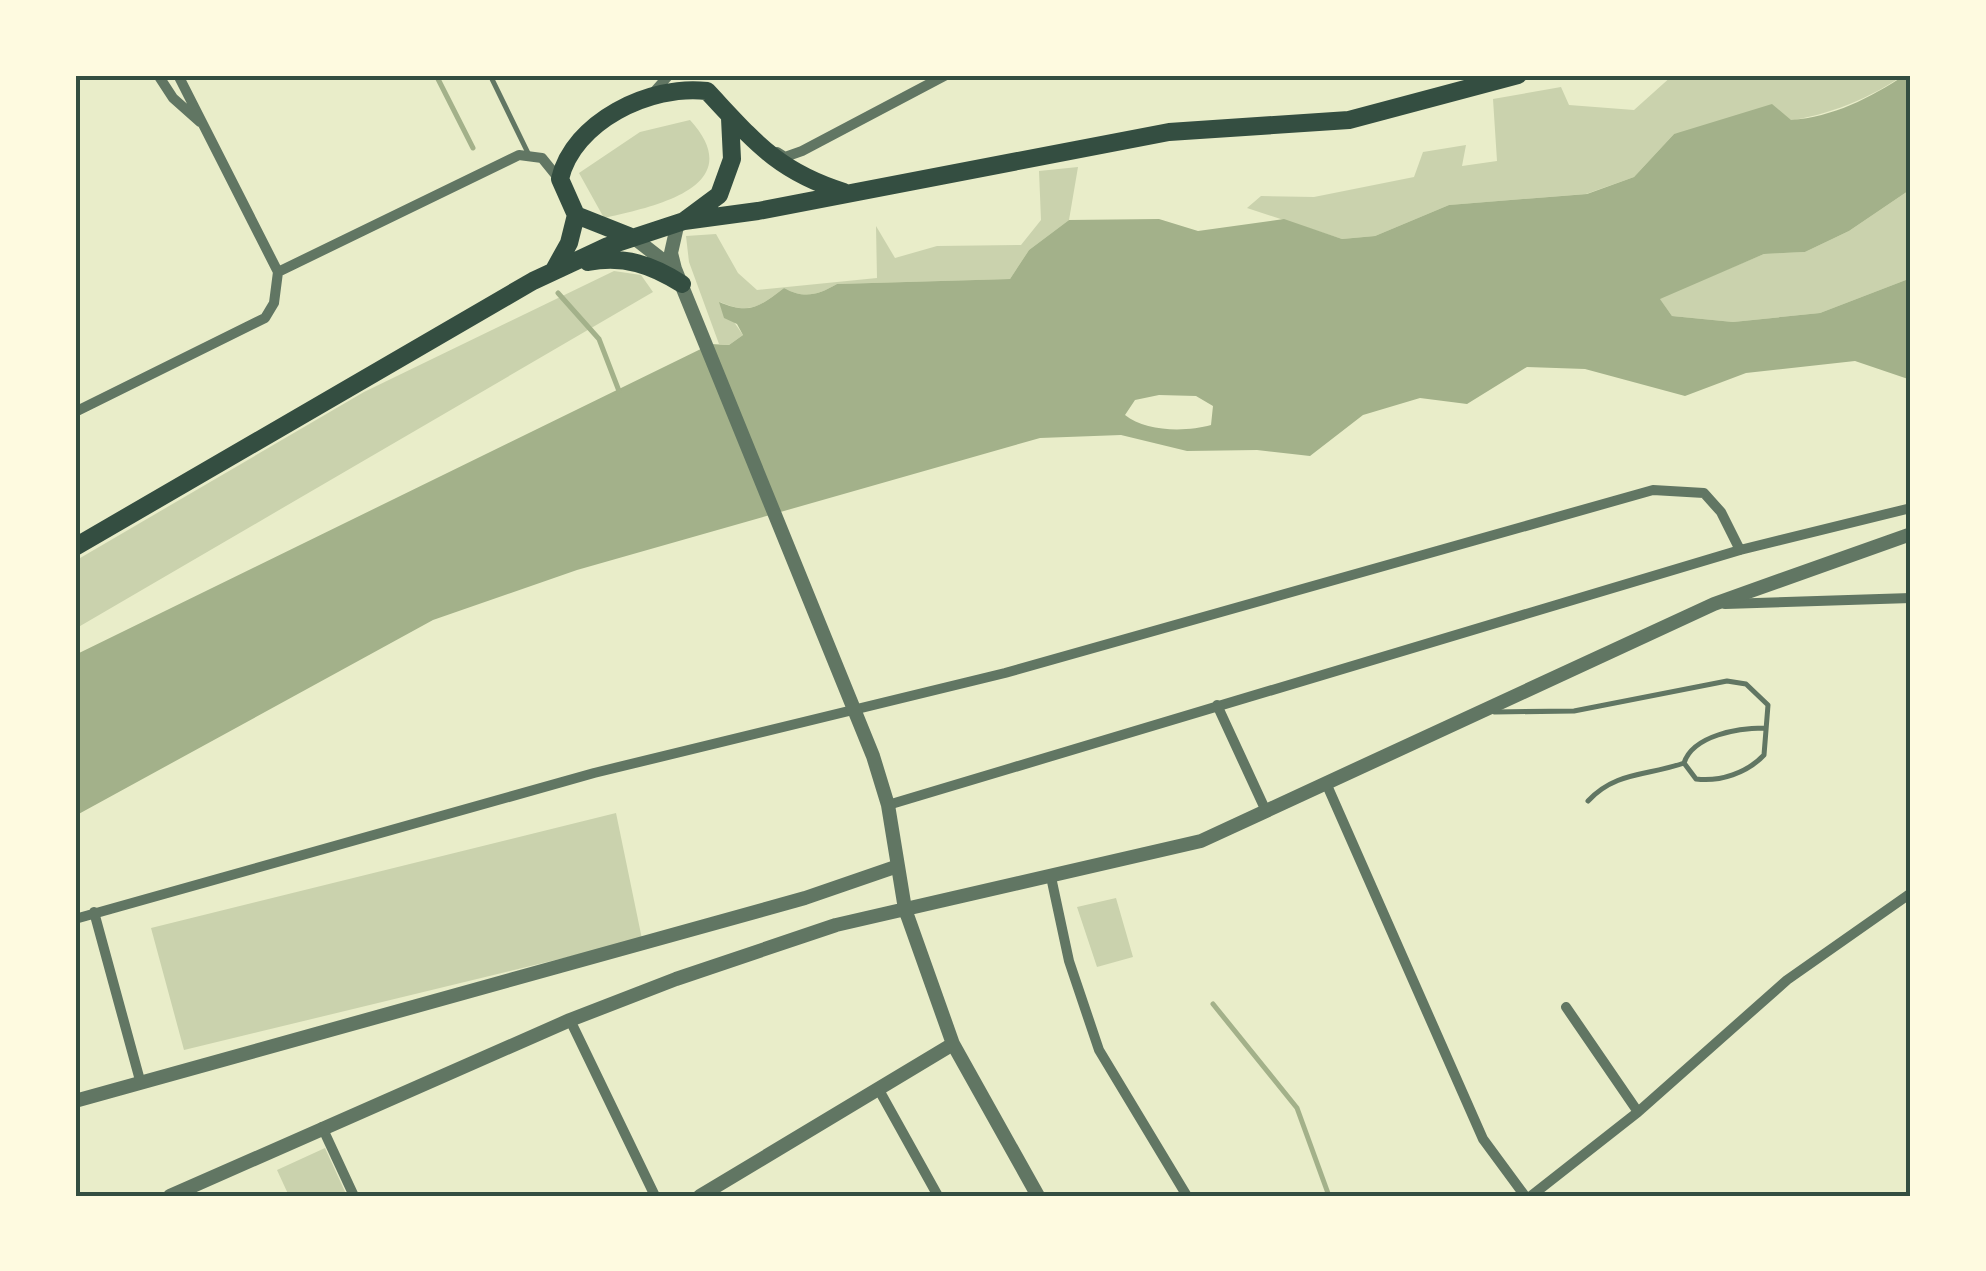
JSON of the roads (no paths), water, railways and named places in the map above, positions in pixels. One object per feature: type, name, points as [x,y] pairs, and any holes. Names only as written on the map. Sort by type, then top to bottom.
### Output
[{"type":"main road","points":[[75,547],[289,419],[554,270],[681,221],[850,194],[1169,132],[1348,120],[1518,75]]},
{"type":"main road","points":[[554,270],[570,242],[576,216],[560,180],[568,150],[578,138],[652,94],[703,84],[749,138],[803,179],[850,194]]},
{"type":"main road","points":[[681,221],[718,195],[728,178],[730,118]]},
{"type":"main road","points":[[576,216],[614,234],[633,237]]},
{"type":"main road","points":[[554,270],[614,258],[648,264],[680,280]]},
{"type":"street","points":[[158,75],[173,98],[206,128]]},
{"type":"street","points":[[75,412],[265,318],[274,303],[278,272],[178,75]]},
{"type":"street","points":[[652,94],[670,75]]},
{"type":"street","points":[[749,138],[786,156],[946,75]]},
{"type":"street","points":[[278,272],[508,160],[529,155],[548,162],[560,180]]},
{"type":"street","points":[[681,221],[671,253],[872,756],[888,805],[905,908],[953,1044],[1038,1196]]},
{"type":"street","points":[[633,237],[680,280]]},
{"type":"street","points":[[75,919],[594,773],[1004,673],[1653,490],[1704,493],[1721,512],[1740,550]]},
{"type":"street","points":[[888,805],[1740,550],[1911,508]]},
{"type":"street","points":[[170,1196],[570,1020],[836,925],[1202,841],[1714,604],[1911,534]]},
{"type":"street","points":[[1714,604],[1911,598]]},
{"type":"street","points":[[1218,704],[1266,811]]},
{"type":"street","points":[[1326,783],[1483,1140],[1528,1196],[1638,1112],[1788,980],[1911,893]]},
{"type":"street","points":[[75,1102],[786,904],[898,866]]},
{"type":"street","points":[[1051,877],[1068,962],[1099,1050],[1188,1196]]},
{"type":"street","points":[[94,912],[140,1084]]},
{"type":"street","points":[[1566,1007],[1638,1112]]},
{"type":"street","points":[[570,1020],[655,1196]]},
{"type":"street","points":[[700,1196],[953,1044]]},
{"type":"street","points":[[879,1090],[938,1196]]},
{"type":"street","points":[[322,1126],[354,1196]]},
{"type":"lane","points":[[490,75],[529,155]]},
{"type":"lane","points":[[1476,712],[1574,712],[1727,681],[1746,684],[1760,693],[1770,720],[1764,728],[1764,755],[1721,779],[1696,779],[1684,763]]},
{"type":"lane","points":[[1588,801],[1598,790],[1634,772],[1684,763],[1695,748],[1721,734],[1764,728]]},
{"type":"waterway","points":[[436,75],[473,148]]},
{"type":"waterway","points":[[558,293],[599,339],[619,391]]},
{"type":"waterway","points":[[1213,1004],[1297,1108],[1329,1196]]}]
